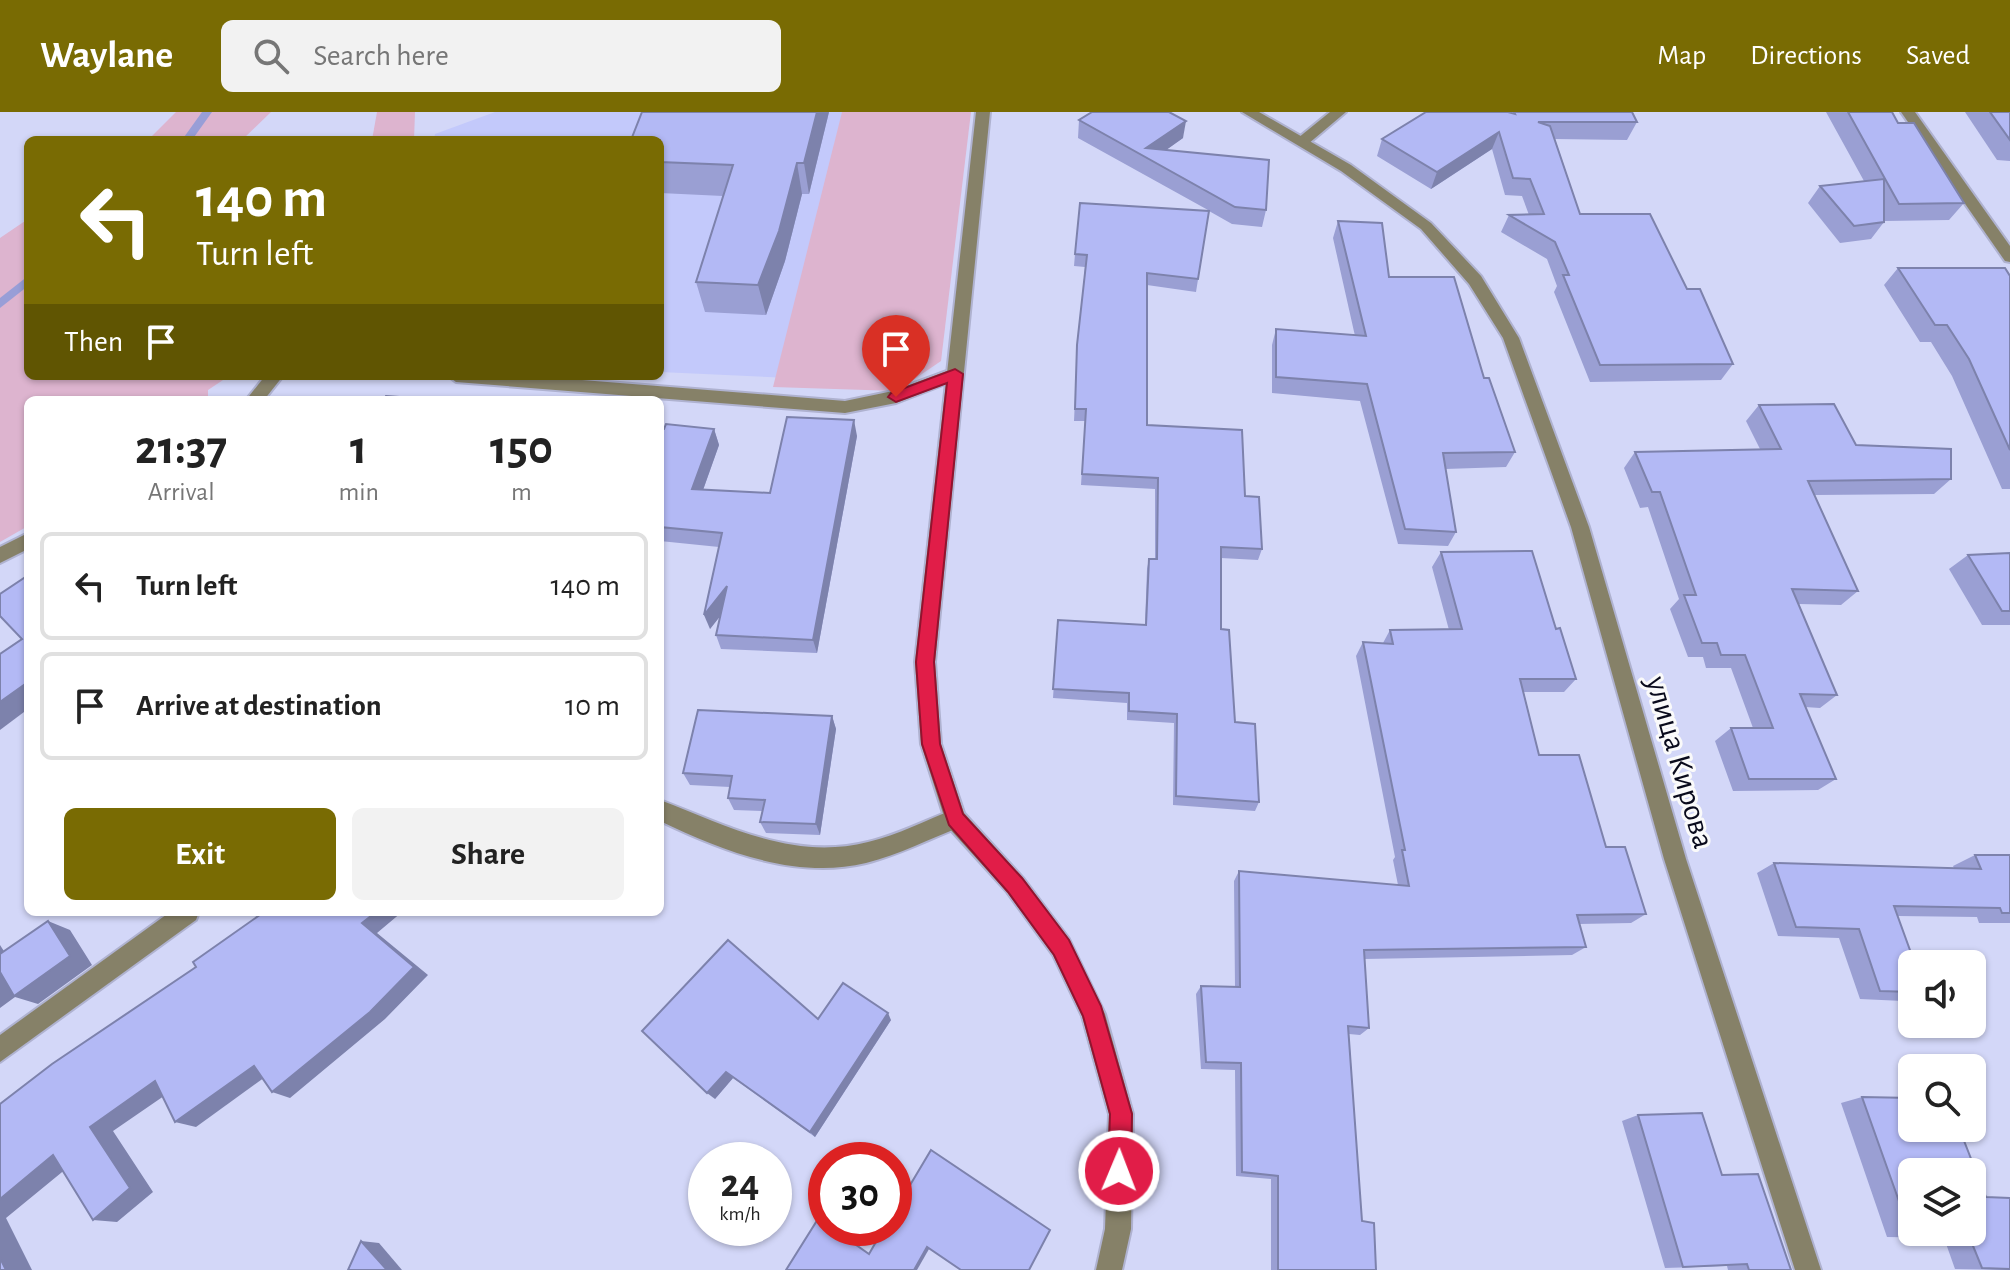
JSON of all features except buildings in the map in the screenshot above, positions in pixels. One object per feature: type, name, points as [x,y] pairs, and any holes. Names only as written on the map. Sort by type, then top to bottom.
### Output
[{"type":"street","points":[[983,112],[925,662],[931,744],[955,819],[1015,885],[1061,947],[1093,1014],[1121,1114],[1118,1229],[1109,1270]]},
{"type":"street","name":"улица Кирова","points":[[1249,112],[1303,141],[1416,217],[1475,280],[1511,338],[1580,527],[1675,859],[1808,1270]]},
{"type":"street","points":[[1303,141],[1339,112]]},
{"type":"street","points":[[1908,112],[2010,257]]},
{"type":"street","points":[[506,380],[845,407],[896,397],[955,374]]},
{"type":"street","points":[[258,396],[272,380]]},
{"type":"street","points":[[0,556],[24,542]]},
{"type":"street","points":[[664,812],[735,843],[804,858],[858,855],[955,819]]},
{"type":"street","points":[[0,1050],[183,916]]},
{"type":"shaded area","points":[[176,112],[271,112],[246,136],[152,136]]},
{"type":"shaded area","points":[[377,112],[415,112],[414,136],[373,136]]},
{"type":"shaded area","points":[[495,112],[917,112],[876,382],[664,372],[664,136],[435,134]]},
{"type":"shaded area","points":[[842,112],[971,112],[941,361],[897,391],[773,387]]},
{"type":"shaded area","points":[[24,222],[24,380],[223,380],[208,390],[208,396],[24,396],[24,528],[0,542],[0,238]]},
{"type":"waterway","points":[[190,136],[207,112]]},
{"type":"waterway","points":[[0,304],[24,283]]},
{"type":"route","points":[[896,397],[955,374],[925,662],[931,744],[955,819],[1015,885],[1061,947],[1093,1014],[1121,1114],[1119,1171]]}]
